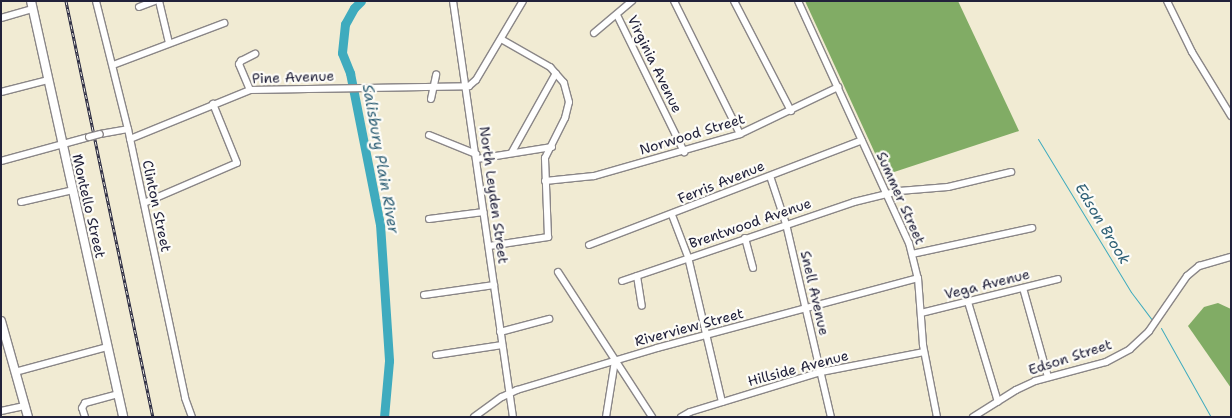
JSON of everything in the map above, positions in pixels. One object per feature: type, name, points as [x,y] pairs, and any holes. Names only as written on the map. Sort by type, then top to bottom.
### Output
[{"type":"main road","name":"Montello Street","points":[[31,5],[123,417]]},
{"type":"main road","points":[[1,320],[28,417]]},
{"type":"street","name":"Clinton Street","points":[[96,1],[128,129],[185,398],[192,417]]},
{"type":"street","points":[[140,7],[155,1]]},
{"type":"street","points":[[159,1],[169,43]]},
{"type":"street","name":"North Leyden Street","points":[[453,1],[513,417]]},
{"type":"street","points":[[466,86],[476,80],[523,1]]},
{"type":"street","points":[[594,32],[632,1]]},
{"type":"street","points":[[674,1],[740,134]]},
{"type":"street","points":[[734,1],[791,111]]},
{"type":"street","name":"Summer Street","points":[[798,1],[912,254],[918,278],[924,352],[937,417]]},
{"type":"street","points":[[1167,1],[1192,52],[1231,116]]},
{"type":"street","points":[[1,18],[31,5]]},
{"type":"street","name":"Virginia Avenue","points":[[616,15],[684,152]]},
{"type":"street","points":[[113,65],[224,24]]},
{"type":"street","points":[[489,246],[548,237],[545,158],[566,118],[569,102],[566,87],[556,73],[528,53],[501,39]]},
{"type":"street","points":[[250,90],[239,64],[243,59],[255,54]]},
{"type":"street","points":[[512,152],[556,73]]},
{"type":"street","points":[[431,99],[436,75]]},
{"type":"street","points":[[1,92],[48,80]]},
{"type":"street","name":"Pine Avenue","points":[[130,139],[250,90],[466,86]]},
{"type":"street","name":"Norwood Street","points":[[545,181],[594,176],[684,152],[740,134],[838,87]]},
{"type":"street","points":[[144,203],[237,163],[213,104]]},
{"type":"street","points":[[1,161],[62,142],[128,129]]},
{"type":"street","points":[[429,135],[476,156],[552,147]]},
{"type":"street","name":"Ferris Avenue","points":[[589,245],[672,215],[862,140]]},
{"type":"street","name":"Brentwood Avenue","points":[[622,281],[786,224],[886,194],[948,187],[1011,172]]},
{"type":"street","name":"Snell Avenue","points":[[770,176],[786,224],[831,417]]},
{"type":"street","points":[[21,202],[73,190]]},
{"type":"street","points":[[429,219],[484,212]]},
{"type":"street","points":[[672,215],[688,257],[722,402]]},
{"type":"street","points":[[912,254],[1032,228]]},
{"type":"street","points":[[745,238],[753,268]]},
{"type":"street","name":"Edson Street","points":[[973,417],[1016,390],[1048,378],[1106,362],[1130,349],[1149,331],[1187,276],[1199,266],[1231,257]]},
{"type":"street","points":[[558,272],[652,417]]},
{"type":"street","points":[[636,276],[642,306]]},
{"type":"street","name":"Riverview Street","points":[[474,417],[510,393],[614,361],[918,278]]},
{"type":"street","name":"Vega Avenue","points":[[922,313],[1058,279]]},
{"type":"street","points":[[424,295],[494,284]]},
{"type":"street","points":[[1023,288],[1048,378]]},
{"type":"street","points":[[968,302],[998,402]]},
{"type":"street","points":[[500,332],[549,319]]},
{"type":"street","points":[[436,355],[502,345]]},
{"type":"street","points":[[16,372],[108,347]]},
{"type":"street","name":"Hillside Avenue","points":[[681,417],[722,402],[821,372],[924,352]]},
{"type":"street","points":[[606,417],[614,361]]},
{"type":"street","points":[[84,417],[83,405],[118,394]]},
{"type":"street","points":[[1,411],[25,406]]},
{"type":"green space","points":[[805,1],[958,1],[1019,131],[885,175]]},
{"type":"green space","points":[[1218,303],[1231,309],[1231,388],[1188,326],[1204,307]]},
{"type":"waterway","name":"Salisbury Plain River","points":[[361,1],[354,8],[345,24],[342,53],[350,73],[380,224],[389,361],[384,417]]},
{"type":"waterway","name":"Edson Brook","points":[[1038,139],[1131,292],[1151,319]]},
{"type":"waterway","name":"Edson Brook","points":[[1161,328],[1211,417]]},
{"type":"railway","points":[[66,1],[153,417]]}]
